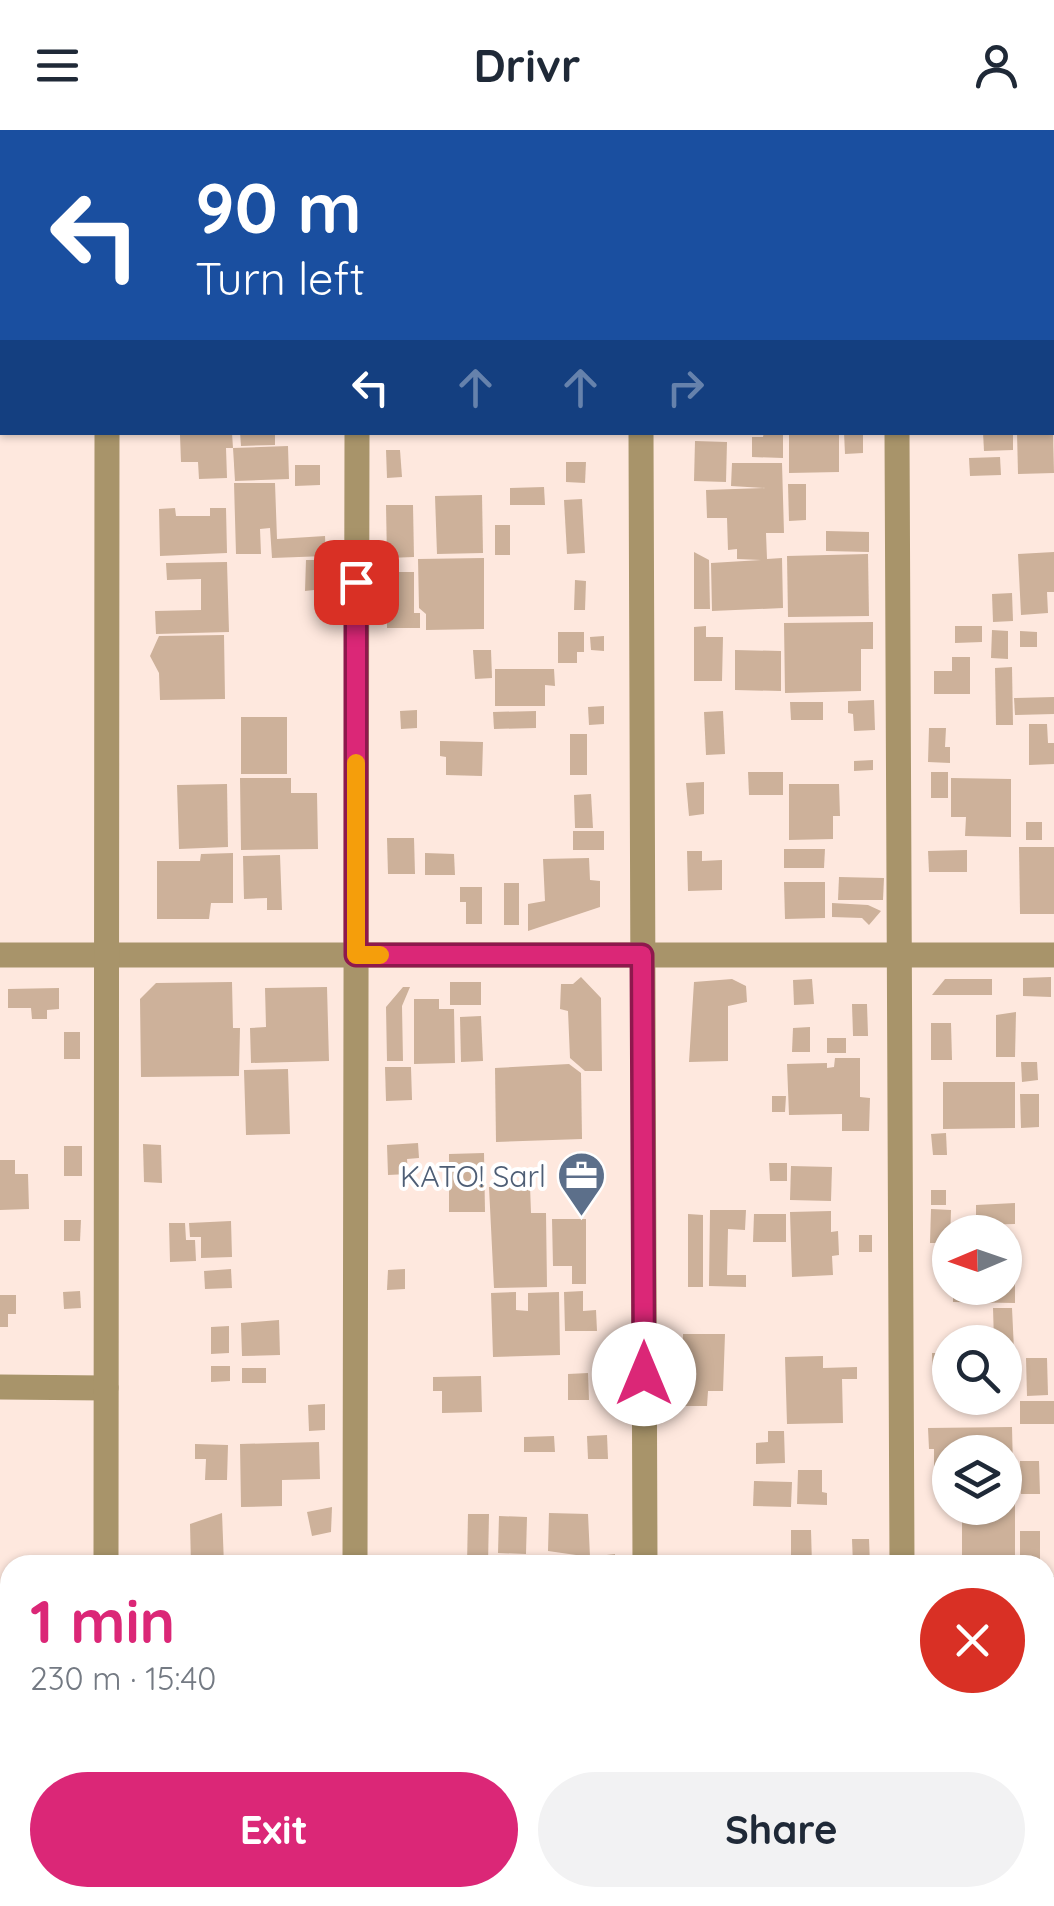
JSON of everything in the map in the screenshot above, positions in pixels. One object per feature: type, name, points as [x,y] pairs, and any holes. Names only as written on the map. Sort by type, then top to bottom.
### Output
[{"type":"street","points":[[106,1555],[107,435]]},
{"type":"street","points":[[356,1555],[357,435]]},
{"type":"street","points":[[640,435],[644,1555]]},
{"type":"street","points":[[898,435],[902,1555]]},
{"type":"street","points":[[0,956],[1054,954]]},
{"type":"street","points":[[0,1388],[106,1388]]},
{"type":"building","points":[[180,435],[232,435],[233,448],[226,448],[227,478],[199,479],[198,462],[181,462]]},
{"type":"building","points":[[240,435],[275,435],[275,445],[241,446]]},
{"type":"building","points":[[783,435],[783,458],[752,457],[752,437]]},
{"type":"building","points":[[789,435],[839,435],[839,472],[789,473]]},
{"type":"building","points":[[844,435],[863,435],[863,453],[845,454]]},
{"type":"building","points":[[983,435],[1013,435],[1013,450],[984,451]]},
{"type":"building","points":[[1017,435],[1053,435],[1054,473],[1018,474]]},
{"type":"building","points":[[695,441],[727,442],[726,482],[694,481]]},
{"type":"building","points":[[288,446],[289,479],[235,481],[233,448]]},
{"type":"building","points":[[386,450],[400,450],[402,477],[387,478]]},
{"type":"building","points":[[1000,457],[1001,475],[970,476],[969,458]]},
{"type":"building","points":[[566,462],[586,462],[585,483],[566,482]]},
{"type":"building","points":[[732,463],[782,463],[784,533],[766,533],[767,559],[782,558],[783,608],[712,611],[711,563],[761,560],[737,559],[737,549],[728,550],[727,518],[707,518],[706,490],[766,488],[731,486]]},
{"type":"building","points":[[295,465],[320,465],[320,485],[295,486]]},
{"type":"building","points":[[234,483],[275,483],[277,539],[325,536],[326,556],[272,558],[270,528],[260,529],[261,554],[236,554]]},
{"type":"building","points":[[788,484],[806,484],[806,520],[789,521]]},
{"type":"building","points":[[544,487],[545,505],[510,505],[510,488]]},
{"type":"building","points":[[482,495],[483,553],[437,554],[435,496]]},
{"type":"building","points":[[582,499],[585,553],[567,554],[564,500]]},
{"type":"building","points":[[386,505],[413,505],[414,557],[387,558]]},
{"type":"building","points":[[175,508],[176,516],[210,516],[210,508],[226,508],[227,553],[160,556],[159,509]]},
{"type":"building","points":[[495,525],[510,525],[510,555],[495,555]]},
{"type":"building","points":[[826,531],[869,532],[869,552],[826,551]]},
{"type":"building","points":[[694,552],[709,560],[710,609],[694,609]]},
{"type":"building","points":[[1054,552],[1054,592],[1047,592],[1048,613],[1021,615],[1018,554]]},
{"type":"building","points":[[868,554],[869,616],[788,617],[787,556]]},
{"type":"building","points":[[484,558],[484,629],[426,630],[426,614],[419,608],[418,559]]},
{"type":"building","points":[[306,560],[323,560],[323,589],[305,591]]},
{"type":"building","points":[[227,562],[229,632],[156,634],[155,611],[201,610],[201,579],[167,580],[166,563]]},
{"type":"building","points":[[387,572],[414,572],[414,613],[420,613],[420,628],[387,628]]},
{"type":"building","points":[[575,580],[586,581],[585,610],[574,610]]},
{"type":"building","points":[[1012,593],[1013,621],[993,622],[992,594]]},
{"type":"building","points":[[873,622],[873,649],[861,649],[861,691],[785,693],[784,623]]},
{"type":"building","points":[[706,626],[706,637],[723,637],[722,681],[694,681],[694,627]]},
{"type":"building","points":[[955,626],[982,626],[982,642],[955,643]]},
{"type":"building","points":[[992,630],[1008,631],[1008,659],[991,658]]},
{"type":"building","points":[[1020,631],[1037,632],[1037,647],[1020,647]]},
{"type":"building","points":[[558,632],[584,632],[584,652],[577,652],[577,663],[558,663]]},
{"type":"building","points":[[224,635],[225,699],[160,700],[159,673],[150,656],[159,636]]},
{"type":"building","points":[[604,636],[604,651],[591,650],[590,637]]},
{"type":"building","points":[[473,650],[491,650],[492,678],[475,679]]},
{"type":"building","points":[[735,650],[781,651],[781,691],[735,690]]},
{"type":"building","points":[[952,657],[970,657],[970,694],[934,694],[934,671],[952,671]]},
{"type":"building","points":[[1012,667],[1013,725],[996,725],[995,668]]},
{"type":"building","points":[[495,669],[554,669],[555,686],[545,685],[545,706],[495,706]]},
{"type":"building","points":[[1054,697],[1054,714],[1015,715],[1014,698]]},
{"type":"building","points":[[874,700],[875,730],[854,731],[848,701]]},
{"type":"building","points":[[790,702],[823,702],[823,720],[791,720]]},
{"type":"building","points":[[604,706],[604,724],[589,725],[588,707]]},
{"type":"building","points":[[417,710],[417,728],[401,729],[400,711]]},
{"type":"building","points":[[536,711],[536,728],[494,729],[493,712]]},
{"type":"building","points":[[723,711],[725,754],[706,755],[704,712]]},
{"type":"building","points":[[241,717],[287,717],[287,774],[241,774]]},
{"type":"building","points":[[1029,724],[1047,724],[1048,743],[1054,743],[1054,764],[1029,765]]},
{"type":"building","points":[[929,728],[946,728],[945,747],[950,747],[950,763],[928,762]]},
{"type":"building","points":[[570,734],[587,734],[587,775],[570,775]]},
{"type":"building","points":[[440,741],[483,742],[482,776],[446,775],[446,757],[440,756]]},
{"type":"building","points":[[873,760],[873,770],[854,771],[854,761]]},
{"type":"building","points":[[748,772],[783,772],[783,795],[749,795]]},
{"type":"building","points":[[931,772],[948,772],[948,798],[931,798]]},
{"type":"building","points":[[240,778],[291,778],[291,793],[317,793],[318,849],[241,850]]},
{"type":"building","points":[[951,778],[1011,779],[1011,837],[965,836],[966,817],[951,817]]},
{"type":"building","points":[[704,782],[704,814],[689,816],[686,783]]},
{"type":"building","points":[[227,784],[228,847],[179,849],[177,785]]},
{"type":"building","points":[[789,784],[839,784],[840,816],[833,816],[833,839],[789,840]]},
{"type":"building","points":[[591,794],[593,828],[575,828],[574,795]]},
{"type":"building","points":[[1026,822],[1042,822],[1042,840],[1026,840]]},
{"type":"building","points":[[573,831],[604,831],[604,850],[573,850]]},
{"type":"building","points":[[387,838],[414,838],[415,874],[388,874]]},
{"type":"building","points":[[1019,847],[1054,847],[1054,914],[1020,914]]},
{"type":"building","points":[[784,849],[825,849],[824,868],[784,868]]},
{"type":"building","points":[[967,850],[967,872],[929,872],[928,851]]},
{"type":"building","points":[[687,851],[702,851],[702,861],[722,860],[722,890],[688,891]]},
{"type":"building","points":[[233,853],[233,903],[211,903],[209,919],[157,919],[157,861],[200,861],[201,854]]},
{"type":"building","points":[[425,853],[454,854],[455,875],[425,875]]},
{"type":"building","points":[[280,855],[282,910],[267,910],[267,898],[244,899],[243,856]]},
{"type":"building","points":[[589,858],[590,880],[600,881],[600,907],[528,931],[528,904],[545,901],[543,859]]},
{"type":"building","points":[[839,877],[884,878],[883,900],[838,900]]},
{"type":"building","points":[[784,882],[825,882],[825,918],[785,919]]},
{"type":"building","points":[[504,883],[519,883],[519,925],[504,925]]},
{"type":"building","points":[[460,887],[482,887],[482,924],[466,924],[466,902],[460,902]]},
{"type":"building","points":[[832,903],[868,905],[881,911],[869,925],[862,918],[832,917]]},
{"type":"building","points":[[581,977],[601,998],[602,1071],[585,1071],[570,1058],[568,1011],[560,1009],[561,984],[573,984]]},
{"type":"building","points":[[1051,977],[1051,997],[1023,996],[1023,978]]},
{"type":"building","points":[[732,979],[746,986],[747,1002],[728,1006],[728,1061],[689,1062],[694,982]]},
{"type":"building","points":[[812,979],[814,1004],[794,1005],[793,980]]},
{"type":"building","points":[[945,979],[992,979],[992,995],[932,995]]},
{"type":"building","points":[[232,982],[233,1028],[240,1028],[239,1076],[141,1077],[140,999],[156,983]]},
{"type":"building","points":[[450,982],[481,982],[481,1005],[450,1005]]},
{"type":"building","points":[[327,987],[329,1061],[251,1063],[250,1028],[266,1027],[265,988]]},
{"type":"building","points":[[403,987],[410,987],[402,1006],[403,1061],[387,1061],[386,1007]]},
{"type":"building","points":[[59,988],[59,1009],[47,1010],[47,1019],[32,1019],[31,1008],[8,1008],[8,989]]},
{"type":"building","points":[[414,999],[439,999],[439,1009],[454,1009],[455,1063],[414,1064]]},
{"type":"building","points":[[852,1004],[867,1004],[868,1036],[853,1036]]},
{"type":"building","points":[[1016,1012],[1015,1057],[996,1057],[996,1015]]},
{"type":"building","points":[[481,1016],[483,1061],[461,1062],[460,1017]]},
{"type":"building","points":[[931,1023],[951,1023],[952,1060],[931,1060]]},
{"type":"building","points":[[810,1027],[810,1052],[792,1052],[793,1028]]},
{"type":"building","points":[[64,1032],[80,1032],[80,1059],[64,1059]]},
{"type":"building","points":[[827,1038],[846,1038],[846,1053],[827,1053]]},
{"type":"building","points":[[835,1058],[860,1058],[860,1097],[870,1098],[869,1131],[842,1131],[842,1114],[789,1115],[787,1064],[827,1063],[827,1068],[834,1067]]},
{"type":"building","points":[[1021,1062],[1037,1062],[1038,1080],[1022,1082]]},
{"type":"building","points":[[569,1064],[581,1073],[582,1139],[496,1142],[495,1068]]},
{"type":"building","points":[[385,1067],[411,1067],[412,1100],[386,1101]]},
{"type":"building","points":[[288,1069],[290,1134],[246,1135],[244,1070]]},
{"type":"building","points":[[943,1082],[1015,1082],[1015,1128],[943,1129]]},
{"type":"building","points":[[1020,1094],[1039,1094],[1039,1127],[1021,1128]]},
{"type":"building","points":[[772,1096],[786,1096],[785,1112],[772,1112]]},
{"type":"building","points":[[946,1133],[947,1155],[933,1155],[931,1134]]},
{"type":"building","points":[[418,1143],[419,1158],[407,1159],[408,1174],[388,1175],[387,1145]]},
{"type":"building","points":[[143,1144],[161,1145],[162,1183],[144,1182]]},
{"type":"building","points":[[64,1146],[82,1146],[82,1176],[64,1176]]},
{"type":"building","points":[[484,1153],[485,1212],[449,1212],[449,1154]]},
{"type":"building","points":[[0,1160],[15,1160],[15,1174],[28,1174],[29,1209],[0,1210]]},
{"type":"building","points":[[769,1163],[787,1163],[787,1181],[770,1181]]},
{"type":"building","points":[[791,1166],[832,1167],[831,1201],[790,1200]]},
{"type":"building","points":[[530,1186],[531,1213],[546,1213],[547,1287],[494,1288],[489,1187]]},
{"type":"building","points":[[931,1190],[946,1190],[946,1205],[931,1205]]},
{"type":"building","points":[[1015,1203],[1015,1215],[976,1215],[976,1205]]},
{"type":"building","points":[[931,1209],[951,1210],[951,1215],[932,1215],[930,1243]]},
{"type":"building","points":[[710,1210],[746,1210],[745,1230],[728,1229],[727,1275],[746,1275],[746,1287],[709,1286]]},
{"type":"building","points":[[831,1211],[831,1232],[838,1231],[839,1255],[832,1256],[833,1275],[792,1277],[790,1212]]},
{"type":"building","points":[[688,1214],[703,1215],[703,1287],[688,1287]]},
{"type":"building","points":[[754,1214],[786,1214],[786,1242],[753,1242]]},
{"type":"building","points":[[552,1219],[586,1219],[586,1284],[572,1284],[572,1266],[553,1266]]},
{"type":"building","points":[[64,1220],[81,1220],[80,1241],[64,1241]]},
{"type":"building","points":[[231,1221],[232,1257],[201,1258],[201,1237],[190,1237],[189,1223]]},
{"type":"building","points":[[169,1223],[185,1223],[186,1240],[195,1240],[196,1261],[170,1262]]},
{"type":"building","points":[[859,1235],[872,1235],[872,1252],[859,1252]]},
{"type":"building","points":[[231,1269],[232,1288],[205,1289],[204,1271]]},
{"type":"building","points":[[405,1269],[405,1289],[387,1290],[388,1270]]},
{"type":"building","points":[[80,1291],[81,1308],[64,1309],[63,1292]]},
{"type":"building","points":[[583,1291],[583,1311],[596,1310],[597,1331],[565,1331],[564,1292]]},
{"type":"building","points":[[516,1292],[516,1310],[528,1311],[528,1293],[559,1292],[560,1355],[493,1357],[491,1293]]},
{"type":"building","points":[[0,1295],[16,1295],[16,1314],[8,1314],[8,1327],[0,1327]]},
{"type":"building","points":[[993,1308],[1012,1308],[1013,1325],[994,1325]]},
{"type":"building","points":[[279,1320],[280,1355],[242,1356],[241,1323]]},
{"type":"building","points":[[229,1326],[229,1353],[211,1354],[211,1327]]},
{"type":"building","points":[[683,1334],[725,1334],[723,1391],[708,1391],[707,1406],[682,1406]]},
{"type":"building","points":[[823,1356],[823,1368],[857,1367],[857,1379],[842,1379],[843,1423],[787,1424],[785,1357]]},
{"type":"building","points":[[1026,1358],[1047,1358],[1048,1395],[1027,1396]]},
{"type":"building","points":[[211,1366],[230,1366],[230,1381],[211,1382]]},
{"type":"building","points":[[242,1368],[266,1368],[266,1383],[242,1383]]},
{"type":"building","points":[[588,1373],[589,1400],[568,1400],[568,1374]]},
{"type":"building","points":[[481,1376],[482,1412],[442,1413],[442,1391],[433,1391],[433,1377]]},
{"type":"building","points":[[1022,1401],[1054,1401],[1054,1424],[1020,1424]]},
{"type":"building","points":[[325,1404],[325,1430],[309,1431],[308,1405]]},
{"type":"building","points":[[1012,1427],[1012,1435],[932,1435],[929,1449],[928,1428]]},
{"type":"building","points":[[768,1431],[784,1431],[785,1463],[756,1464],[756,1443],[768,1442]]},
{"type":"building","points":[[607,1435],[608,1459],[588,1459],[587,1436]]},
{"type":"building","points":[[554,1436],[555,1452],[524,1452],[524,1437]]},
{"type":"building","points":[[319,1442],[320,1479],[282,1480],[282,1506],[241,1507],[240,1444]]},
{"type":"building","points":[[195,1444],[228,1445],[227,1480],[205,1480],[206,1459],[195,1459]]},
{"type":"building","points":[[1022,1461],[1039,1461],[1040,1494],[1022,1494]]},
{"type":"building","points":[[798,1470],[822,1470],[822,1492],[827,1493],[827,1505],[797,1504]]},
{"type":"building","points":[[754,1481],[792,1482],[791,1507],[753,1506]]},
{"type":"building","points":[[332,1507],[331,1532],[312,1536],[307,1512]]},
{"type":"building","points":[[222,1513],[224,1555],[191,1555],[190,1524]]},
{"type":"building","points":[[549,1513],[588,1514],[590,1555],[548,1551]]},
{"type":"building","points":[[468,1514],[489,1514],[488,1555],[467,1555]]},
{"type":"building","points":[[499,1516],[527,1517],[526,1554],[498,1553]]},
{"type":"building","points":[[962,1525],[1015,1525],[1015,1555],[962,1555]]},
{"type":"building","points":[[791,1530],[811,1530],[812,1555],[791,1555]]},
{"type":"building","points":[[1020,1531],[1040,1531],[1040,1555],[1020,1555]]},
{"type":"building","points":[[852,1539],[869,1539],[870,1555],[853,1555]]},
{"type":"slow traffic","points":[[356,763],[356,955],[380,955]]},
{"type":"place","name":"KATO! Sarl","points":[[581,1218]]},
{"type":"route","points":[[356,582],[356,955],[642,955],[644,1374]]}]
